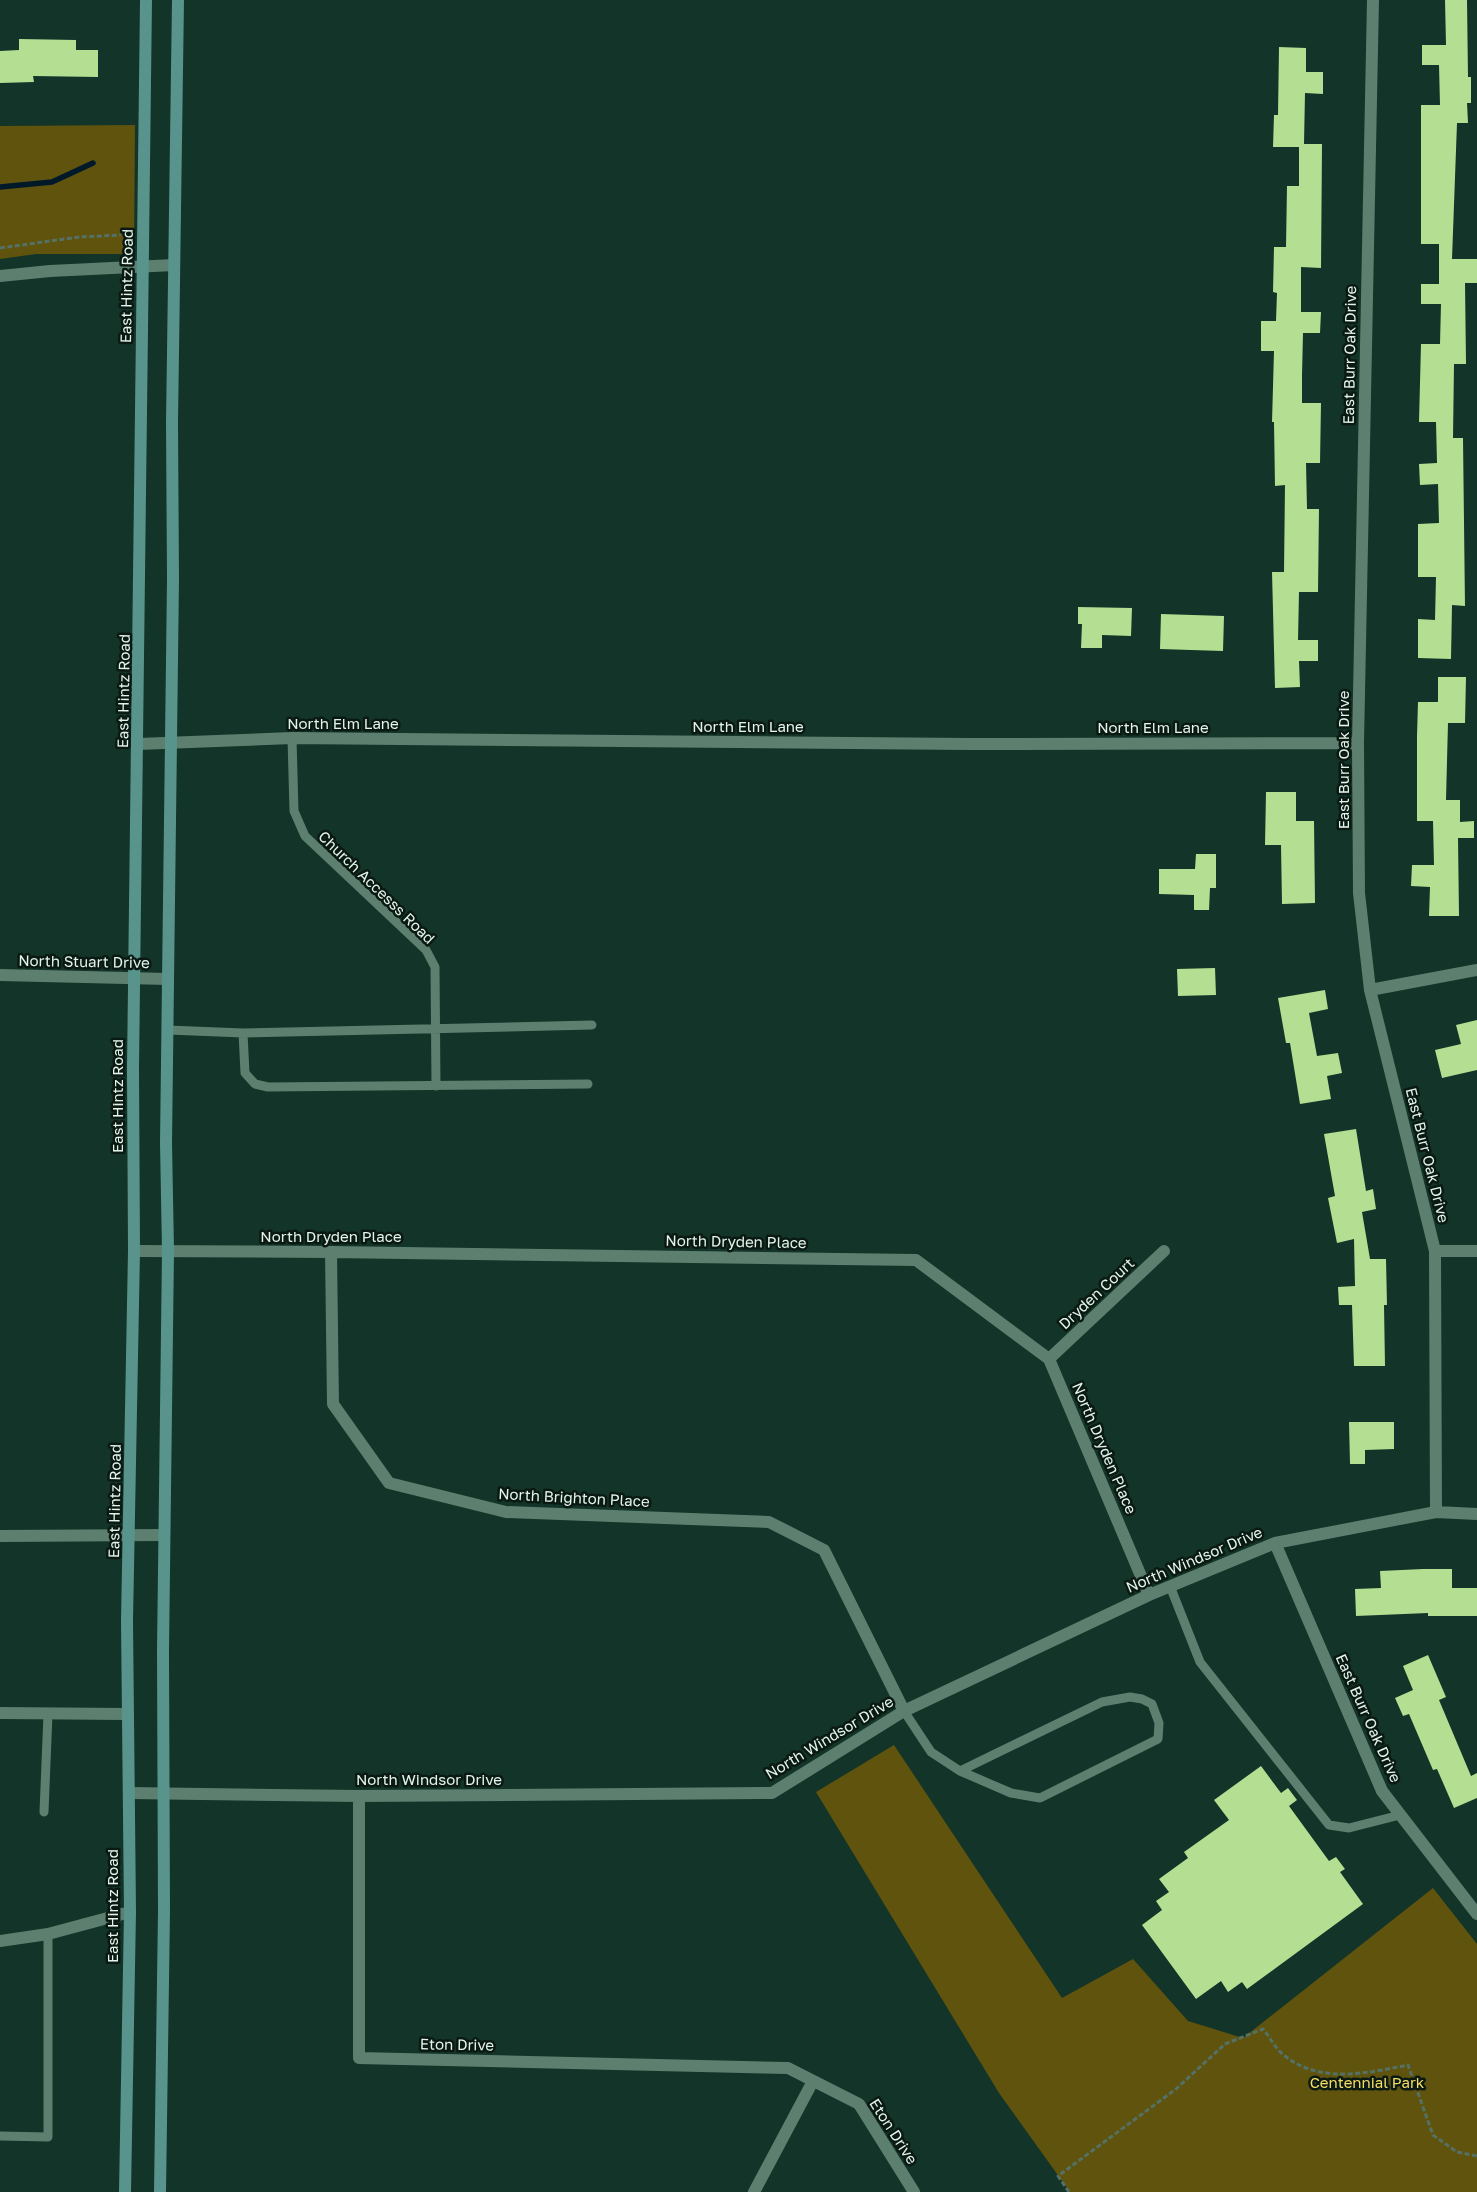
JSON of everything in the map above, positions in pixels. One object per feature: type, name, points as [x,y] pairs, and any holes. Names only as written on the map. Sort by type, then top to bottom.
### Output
[{"type":"main road","name":"East Hintz Road","points":[[125,2192],[130,1912],[126,1714],[134,1251],[135,978],[146,0]]},
{"type":"main road","points":[[160,2192],[163,1996],[164,1535],[168,1251],[168,979],[178,0]]},
{"type":"street","name":"East Burr Oak Drive","points":[[1373,0],[1358,743],[1359,893],[1370,990],[1435,1250],[1436,1512]]},
{"type":"street","points":[[0,276],[50,271],[174,265]]},
{"type":"street","name":"North Elm Lane","points":[[138,744],[292,738],[960,744],[1358,743]]},
{"type":"street","points":[[1370,990],[1477,970]]},
{"type":"street","name":"North Stuart Drive","points":[[0,976],[168,979]]},
{"type":"street","points":[[1435,1250],[1477,1251]]},
{"type":"street","name":"North Dryden Place","points":[[134,1251],[916,1260],[1049,1359],[1149,1594]]},
{"type":"street","name":"Dryden Court","points":[[1049,1359],[1164,1251]]},
{"type":"street","name":"North Brighton Place","points":[[331,1252],[333,1404],[389,1482],[506,1512],[769,1522],[824,1550],[904,1711]]},
{"type":"street","name":"North Windsor Drive","points":[[129,1793],[359,1796],[772,1793],[904,1711],[1149,1594],[1275,1543],[1436,1512],[1477,1514]]},
{"type":"street","points":[[0,1536],[164,1535]]},
{"type":"street","name":"East Burr Oak Drive","points":[[1275,1543],[1382,1791],[1477,1914]]},
{"type":"street","points":[[0,1713],[126,1714]]},
{"type":"street","name":"Eton Drive","points":[[359,1796],[359,2058],[788,2068],[859,2104],[914,2192]]},
{"type":"street","points":[[0,1942],[48,1934],[130,1912]]},
{"type":"street","points":[[754,2192],[813,2081]]},
{"type":"lane","name":"Church Accesss Road","points":[[292,738],[294,811],[305,836],[426,950],[435,968],[436,1086]]},
{"type":"lane","points":[[168,1030],[243,1033],[592,1025]]},
{"type":"lane","points":[[243,1033],[245,1073],[255,1084],[268,1087],[588,1084]]},
{"type":"lane","points":[[1170,1586],[1200,1662],[1329,1825],[1349,1828],[1400,1815]]},
{"type":"lane","points":[[904,1711],[931,1752],[960,1771],[1011,1793],[1040,1798],[1138,1751],[1158,1739],[1159,1723],[1152,1704],[1142,1699],[1130,1697],[1102,1702],[960,1771]]},
{"type":"lane","points":[[44,1812],[48,1714]]},
{"type":"lane","points":[[0,2136],[48,2137],[48,1934]]},
{"type":"path","points":[[0,248],[78,237],[121,235]]},
{"type":"path","points":[[1069,2192],[1058,2176],[1176,2089],[1225,2044],[1263,2029],[1284,2056],[1308,2069],[1339,2075],[1408,2065],[1433,2135],[1457,2152],[1477,2156]]},
{"type":"green space","points":[[135,125],[134,254],[36,254],[0,259],[0,126]]},
{"type":"green space","name":"Centennial Park","points":[[894,1745],[1062,1998],[1133,1959],[1188,2021],[1243,2038],[1433,1888],[1477,1944],[1477,2192],[1070,2192],[999,2093],[816,1792]]},
{"type":"building","points":[[1445,0],[1467,0],[1468,77],[1471,77],[1471,103],[1467,103],[1468,123],[1457,123],[1452,259],[1477,259],[1477,283],[1465,283],[1466,364],[1454,364],[1453,438],[1463,438],[1465,606],[1452,605],[1451,659],[1418,658],[1418,619],[1435,620],[1436,577],[1418,577],[1418,524],[1439,523],[1438,484],[1420,485],[1419,464],[1437,463],[1436,422],[1419,422],[1421,344],[1440,344],[1441,304],[1421,304],[1421,284],[1439,284],[1439,244],[1421,244],[1421,105],[1440,105],[1439,65],[1422,65],[1422,45],[1446,45]]},
{"type":"building","points":[[19,39],[76,40],[76,50],[98,50],[98,77],[33,76],[34,82],[0,83],[0,51],[19,50]]},
{"type":"building","points":[[1279,47],[1306,48],[1306,72],[1323,72],[1323,94],[1305,93],[1304,144],[1322,144],[1321,268],[1301,267],[1301,312],[1321,312],[1320,333],[1303,333],[1302,403],[1321,403],[1320,463],[1306,463],[1307,509],[1319,509],[1318,592],[1299,592],[1298,640],[1318,640],[1318,661],[1299,661],[1300,687],[1275,688],[1272,572],[1284,572],[1285,485],[1275,486],[1274,422],[1272,422],[1274,351],[1261,351],[1261,321],[1276,321],[1277,293],[1273,292],[1274,247],[1286,247],[1287,186],[1299,186],[1299,147],[1273,147],[1274,115],[1278,115]]},
{"type":"building","points":[[1078,607],[1132,608],[1131,636],[1102,635],[1102,648],[1081,648],[1082,624],[1078,624]]},
{"type":"building","points":[[1161,614],[1224,616],[1223,651],[1160,649]]},
{"type":"building","points":[[1438,677],[1466,677],[1465,723],[1448,723],[1446,800],[1460,800],[1460,822],[1474,821],[1474,838],[1458,838],[1459,916],[1429,916],[1430,887],[1411,886],[1412,865],[1434,865],[1433,821],[1417,821],[1417,736],[1418,702],[1438,702]]},
{"type":"building","points":[[1266,792],[1296,792],[1296,821],[1314,821],[1315,903],[1282,904],[1281,845],[1265,845]]},
{"type":"building","points":[[1196,854],[1216,854],[1216,888],[1210,888],[1209,910],[1194,910],[1194,895],[1159,894],[1159,869],[1195,869]]},
{"type":"building","points":[[1215,968],[1216,995],[1178,996],[1177,969]]},
{"type":"building","points":[[1325,990],[1328,1009],[1309,1013],[1317,1056],[1338,1053],[1342,1073],[1327,1076],[1331,1099],[1300,1104],[1290,1043],[1286,1043],[1278,998]]},
{"type":"building","points":[[1477,1020],[1477,1070],[1442,1078],[1435,1050],[1461,1044],[1456,1025]]},
{"type":"building","points":[[1356,1129],[1366,1191],[1373,1189],[1376,1209],[1362,1212],[1370,1259],[1386,1259],[1387,1305],[1384,1305],[1385,1366],[1354,1366],[1352,1305],[1339,1305],[1338,1287],[1355,1286],[1354,1239],[1337,1243],[1328,1198],[1335,1196],[1324,1134]]},
{"type":"building","points":[[1349,1422],[1394,1422],[1394,1449],[1365,1450],[1365,1464],[1350,1464]]},
{"type":"building","points":[[1452,1569],[1452,1588],[1477,1588],[1477,1616],[1428,1616],[1428,1613],[1356,1616],[1355,1589],[1381,1588],[1380,1571]]},
{"type":"building","points":[[1428,1655],[1446,1697],[1439,1700],[1471,1776],[1477,1773],[1477,1798],[1454,1808],[1437,1769],[1433,1770],[1409,1714],[1403,1716],[1395,1698],[1413,1690],[1403,1666]]},
{"type":"building","points":[[1261,1766],[1281,1793],[1288,1788],[1297,1800],[1289,1806],[1329,1861],[1336,1857],[1345,1869],[1340,1872],[1363,1904],[1247,1989],[1242,1982],[1228,1992],[1221,1981],[1196,1999],[1142,1925],[1162,1910],[1156,1901],[1169,1892],[1159,1879],[1188,1858],[1184,1852],[1229,1820],[1214,1800]]},
{"type":"waterway","points":[[0,187],[52,182],[93,163]]}]
